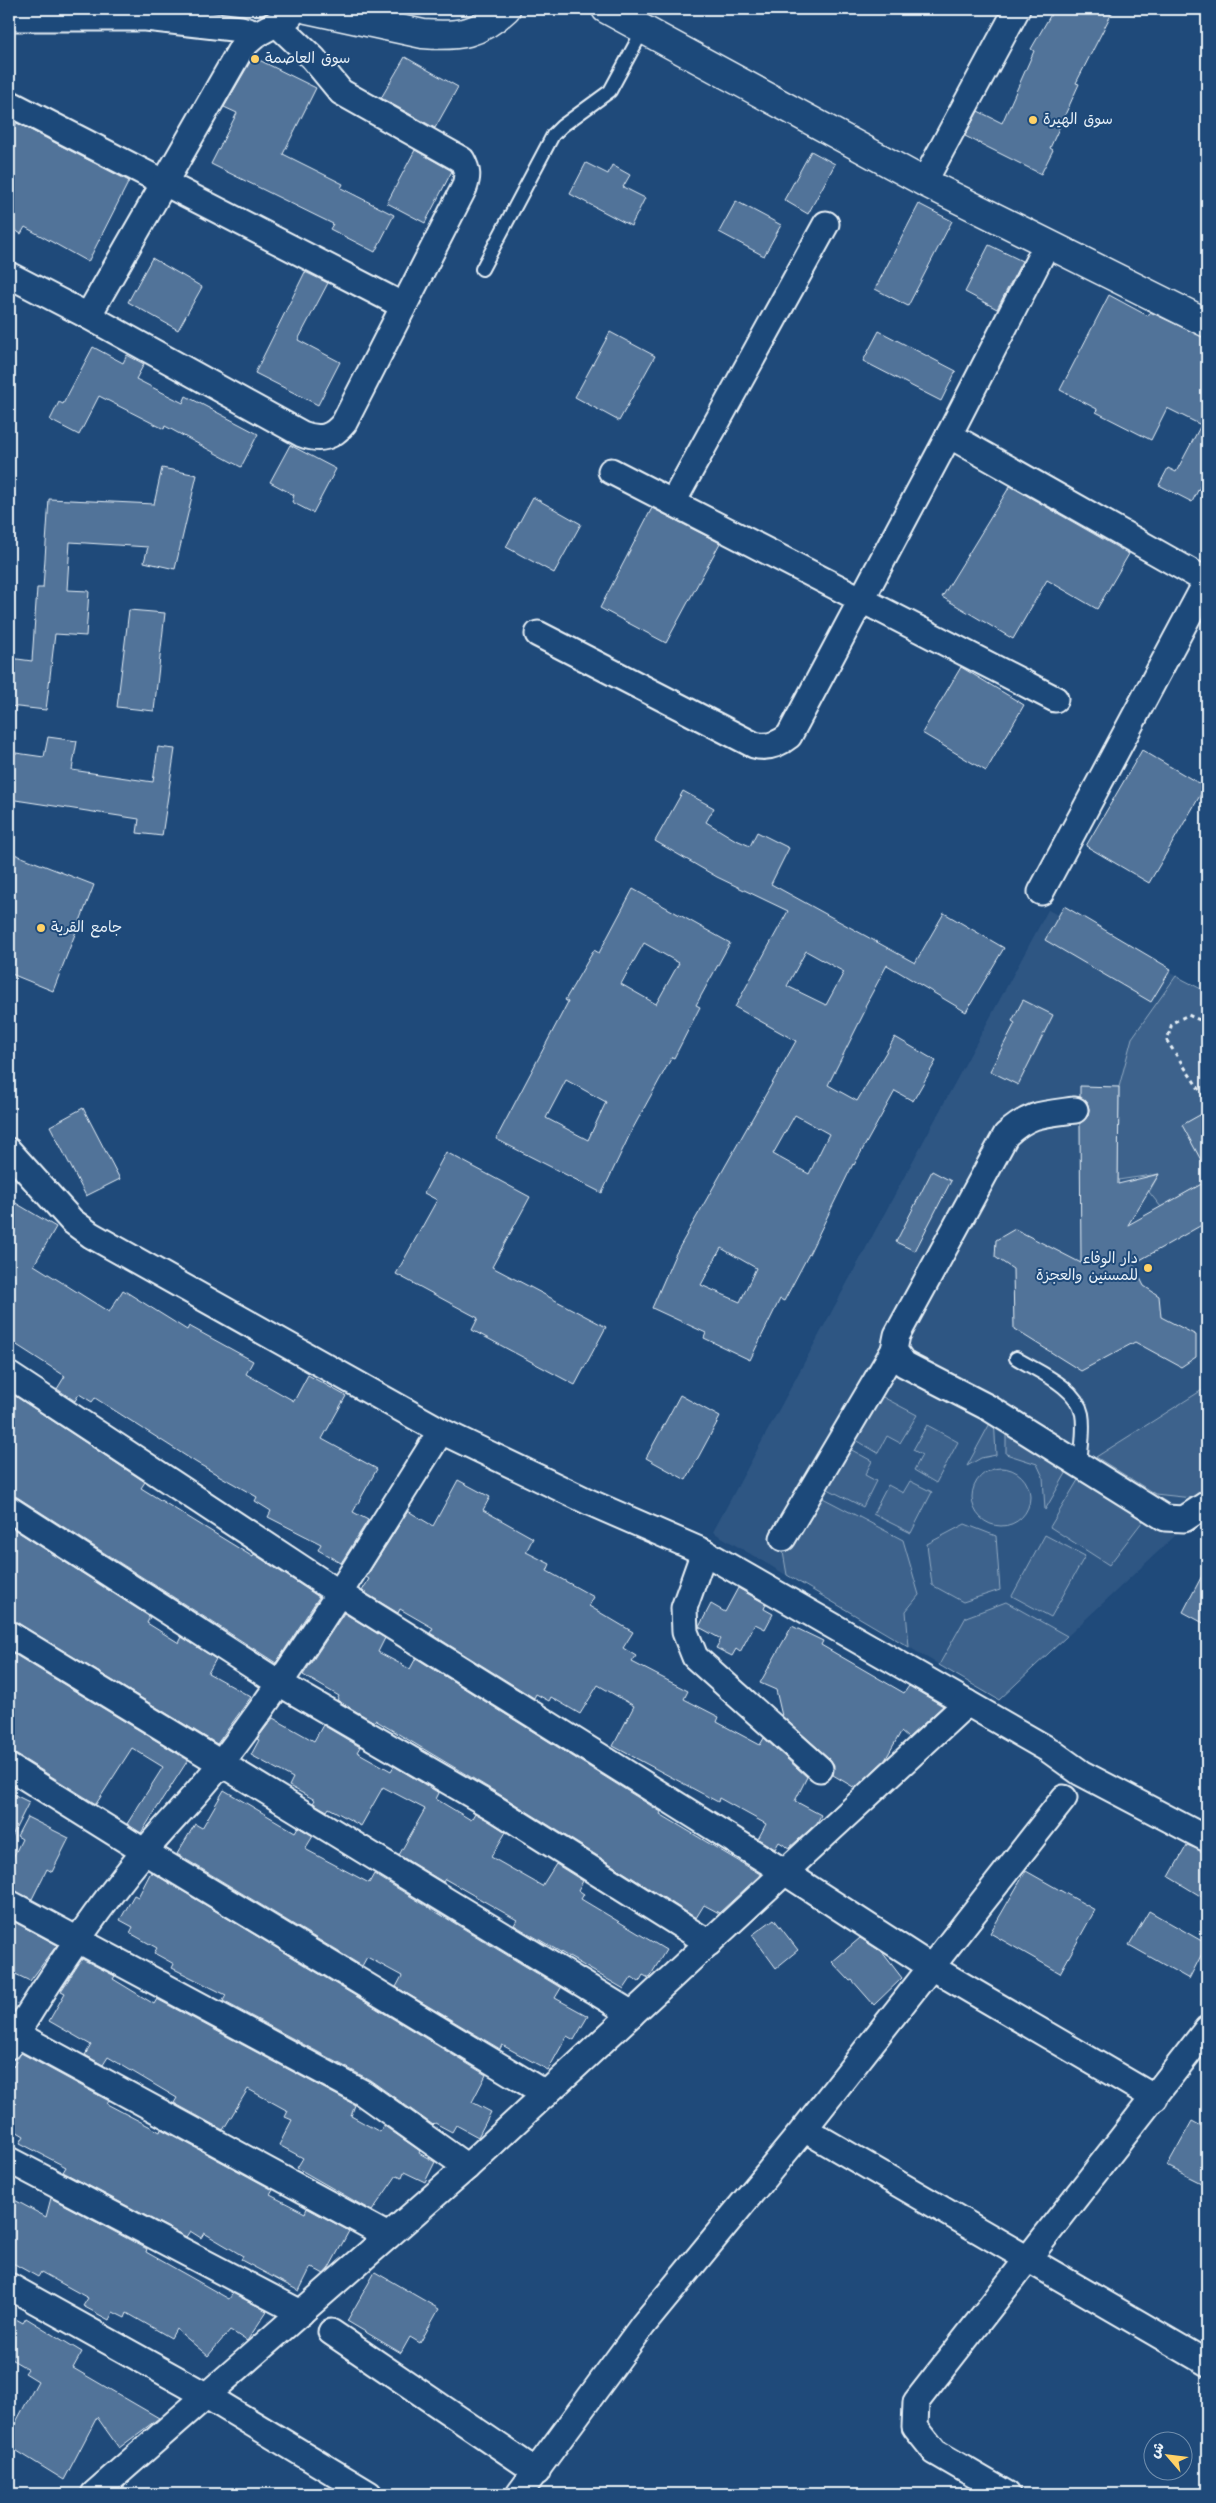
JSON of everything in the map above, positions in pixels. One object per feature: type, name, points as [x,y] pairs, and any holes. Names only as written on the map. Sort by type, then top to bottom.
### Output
[{"type":"street","points":[[88,316],[162,183],[242,47],[267,29],[301,9]]},
{"type":"street","points":[[307,9],[423,34],[441,36],[477,31],[494,20],[506,9]]},
{"type":"street","points":[[606,9],[924,182],[1207,324]]},
{"type":"street","points":[[924,182],[1016,9]]},
{"type":"street","points":[[9,18],[146,18],[242,29],[267,29],[313,58],[342,92],[462,160],[467,169],[467,179],[464,188],[402,305],[344,424],[331,436],[314,439],[9,275]]},
{"type":"street","points":[[9,103],[402,305]]},
{"type":"street","points":[[673,502],[826,224]]},
{"type":"street","points":[[538,634],[754,745],[767,747],[789,736],[949,435],[1047,244]]},
{"type":"street","points":[[949,435],[1207,581],[1041,892]]},
{"type":"street","points":[[611,471],[1056,699]]},
{"type":"street","points":[[783,1538],[894,1350],[898,1335],[1006,1135],[1017,1125],[1035,1115],[1075,1110]]},
{"type":"street","points":[[9,1150],[80,1228],[441,1430],[589,1502],[704,1552],[1049,1750],[1081,1773],[1207,1839]]},
{"type":"street","points":[[894,1350],[904,1364],[989,1408],[1165,1518],[1184,1519],[1207,1504]]},
{"type":"street","points":[[9,1375],[339,1593],[786,1873],[931,1967],[1155,2098]]},
{"type":"street","points":[[388,2236],[11,2037],[76,1940],[145,1852],[222,1763],[279,1683],[339,1593],[441,1430]]},
{"type":"street","points":[[9,1508],[279,1683],[496,1809],[709,1943]]},
{"type":"street","points":[[704,1552],[684,1608],[685,1632],[695,1658],[820,1770]]},
{"type":"street","points":[[9,1634],[632,2014]]},
{"type":"street","points":[[94,2494],[467,2167],[968,1703]]},
{"type":"street","points":[[9,1767],[145,1852],[546,2094]]},
{"type":"street","points":[[519,2494],[644,2325],[804,2129],[1064,1798]]},
{"type":"street","points":[[9,1903],[363,2093],[467,2167]]},
{"type":"street","points":[[1007,2494],[935,2452],[915,2427],[916,2402],[1207,2029]]},
{"type":"street","points":[[804,2129],[1207,2363]]},
{"type":"street","points":[[9,2160],[301,2313]]},
{"type":"street","points":[[9,2286],[207,2396],[369,2494]]},
{"type":"street","points":[[331,2332],[537,2472]]},
{"type":"lane","points":[[482,269],[554,136],[562,126],[610,91],[643,30]]},
{"type":"lane","points":[[1016,1358],[1072,1393],[1079,1404],[1082,1416],[1080,1464]]},
{"type":"path","points":[[1207,1023],[1188,1015],[1172,1023],[1167,1042],[1207,1101]]},
{"type":"shaded area","points":[[1048,910],[1207,992],[1207,1506],[999,1700],[713,1532]]},
{"type":"shaded area","points":[[1176,976],[1207,992],[1207,1111],[1183,1125],[1207,1171],[1207,1181],[1161,1207],[1149,1192],[1159,1174],[1118,1180],[1119,1087],[1132,1038]]},
{"type":"shaded area","points":[[1207,1387],[1207,1485],[1192,1498],[1155,1494],[1096,1457]]},
{"type":"shaded area","points":[[879,1395],[917,1415],[900,1443],[887,1436],[878,1453],[856,1440]]},
{"type":"shaded area","points":[[994,1416],[996,1455],[981,1458],[967,1466]]},
{"type":"shaded area","points":[[1006,1422],[1072,1463],[1045,1510],[1043,1477],[1037,1464],[1006,1454]]},
{"type":"shaded area","points":[[927,1425],[958,1442],[936,1483],[914,1470],[922,1455],[913,1450]]},
{"type":"shaded area","points":[[848,1448],[872,1461],[865,1475],[876,1481],[863,1507],[826,1488]]},
{"type":"shaded area","points":[[1001,1468],[1017,1473],[1025,1481],[1030,1497],[1025,1513],[1017,1521],[1001,1526],[985,1521],[977,1513],[972,1497],[977,1481],[985,1473]]},
{"type":"shaded area","points":[[1084,1470],[1152,1509],[1109,1565],[1050,1527]]},
{"type":"shaded area","points":[[910,1481],[932,1492],[911,1533],[873,1514],[888,1485],[903,1493]]},
{"type":"shaded area","points":[[819,1496],[903,1540],[919,1595],[906,1611],[909,1647],[787,1575],[783,1552]]},
{"type":"shaded area","points":[[965,1524],[996,1536],[1000,1590],[963,1602],[932,1585],[927,1544]]},
{"type":"shaded area","points":[[1045,1535],[1085,1556],[1051,1617],[1012,1596]]},
{"type":"shaded area","points":[[1006,1602],[1067,1636],[999,1700],[939,1665],[966,1617]]},
{"type":"building","points":[[1054,9],[1114,9],[1076,83],[1079,84],[1050,148],[1053,150],[1041,174],[965,136],[978,111],[1002,123],[1034,51],[1031,49]]},
{"type":"building","points":[[253,57],[316,88],[283,154],[343,184],[341,188],[394,215],[375,252],[330,229],[333,224],[211,164],[237,113],[224,107]]},
{"type":"building","points":[[405,57],[458,87],[435,128],[381,98]]},
{"type":"building","points":[[17,123],[129,181],[88,262],[25,227],[21,234],[9,226],[9,138]]},
{"type":"building","points":[[415,150],[452,171],[425,223],[387,203]]},
{"type":"building","points":[[811,151],[835,164],[808,214],[784,200]]},
{"type":"building","points":[[586,163],[608,174],[612,165],[630,175],[623,187],[645,198],[631,226],[570,194]]},
{"type":"building","points":[[736,201],[781,225],[764,256],[719,232]]},
{"type":"building","points":[[919,204],[952,221],[908,306],[875,289]]},
{"type":"building","points":[[989,245],[1022,261],[997,309],[965,292]]},
{"type":"building","points":[[152,258],[202,287],[178,330],[128,302]]},
{"type":"building","points":[[305,272],[328,283],[298,340],[340,362],[318,405],[255,373]]},
{"type":"building","points":[[1109,295],[1148,316],[1150,312],[1207,339],[1207,473],[1192,502],[1159,485],[1168,468],[1176,472],[1201,425],[1167,408],[1151,440],[1096,412],[1097,409],[1060,390]]},
{"type":"building","points":[[879,331],[956,371],[941,401],[863,361]]},
{"type":"building","points":[[610,332],[655,356],[619,421],[575,397]]},
{"type":"building","points":[[93,347],[123,363],[127,355],[144,364],[136,379],[183,403],[186,396],[258,434],[241,467],[165,426],[164,429],[99,396],[79,435],[50,420],[59,402],[63,404]]},
{"type":"building","points":[[290,445],[336,469],[313,513],[292,502],[294,495],[270,482]]},
{"type":"building","points":[[162,468],[197,475],[175,569],[144,562],[148,547],[70,542],[67,590],[89,591],[86,636],[55,634],[46,710],[9,706],[10,658],[32,661],[37,588],[43,588],[49,499],[154,504]]},
{"type":"building","points":[[1010,486],[1129,554],[1097,609],[1047,580],[1013,639],[942,597]]},
{"type":"building","points":[[533,497],[581,524],[554,573],[506,547]]},
{"type":"building","points":[[652,508],[720,543],[666,643],[600,608]]},
{"type":"building","points":[[129,610],[165,613],[154,711],[117,707]]},
{"type":"building","points":[[961,667],[1024,705],[986,771],[922,733]]},
{"type":"building","points":[[48,737],[77,741],[72,770],[153,782],[158,747],[175,749],[162,836],[137,833],[139,819],[9,799],[9,752],[44,757]]},
{"type":"building","points":[[1142,750],[1205,787],[1149,883],[1086,846]]},
{"type":"building","points":[[683,791],[714,808],[706,822],[734,839],[750,846],[757,832],[789,848],[771,884],[915,963],[944,913],[1004,948],[966,1012],[887,965],[865,1006],[867,1007],[828,1085],[857,1101],[895,1037],[936,1061],[913,1101],[895,1091],[853,1164],[784,1301],[780,1299],[750,1360],[704,1338],[706,1333],[652,1308],[675,1255],[796,1041],[735,1007],[788,911],[717,877],[655,841]],"holes":[[[806,951],[844,972],[826,1005],[787,986]],[[795,1115],[829,1134],[809,1174],[773,1154]],[[721,1248],[756,1268],[740,1302],[701,1285]]]},
{"type":"building","points":[[9,852],[94,885],[53,991],[9,973]]},
{"type":"building","points":[[633,889],[730,943],[696,1005],[700,1007],[674,1058],[672,1057],[632,1130],[602,1193],[496,1139],[568,1002],[565,1000],[594,950],[599,953]],"holes":[[[644,943],[679,963],[656,1004],[621,984]],[[566,1080],[606,1102],[588,1140],[546,1118]]]},
{"type":"building","points":[[1064,906],[1171,969],[1151,1002],[1045,940]]},
{"type":"building","points":[[1023,1000],[1053,1015],[1018,1085],[990,1071],[1015,1023],[1012,1021]]},
{"type":"building","points":[[1080,1086],[1119,1087],[1118,1184],[1159,1174],[1128,1225],[1207,1181],[1207,1222],[1133,1264],[1144,1286],[1159,1296],[1161,1317],[1196,1335],[1196,1357],[1181,1367],[1135,1342],[1081,1371],[1014,1329],[1013,1269],[995,1257],[996,1240],[1015,1229],[1081,1263],[1080,1123],[1088,1116],[1089,1109],[1087,1102],[1080,1097]]},
{"type":"building","points":[[83,1108],[120,1179],[86,1196],[50,1126]]},
{"type":"building","points":[[1207,1111],[1207,1171],[1182,1125]]},
{"type":"building","points":[[446,1152],[530,1197],[492,1267],[606,1327],[575,1385],[472,1330],[478,1318],[396,1274],[437,1200],[424,1193]]},
{"type":"building","points":[[932,1171],[951,1181],[915,1251],[896,1242]]},
{"type":"building","points":[[9,1199],[56,1227],[34,1265],[109,1312],[123,1290],[187,1330],[189,1326],[253,1361],[246,1374],[294,1401],[308,1375],[346,1396],[322,1439],[377,1469],[353,1512],[368,1520],[341,1563],[318,1550],[321,1544],[268,1517],[271,1511],[255,1501],[257,1497],[197,1463],[95,1398],[92,1402],[79,1394],[75,1401],[57,1389],[65,1376],[9,1340]]},
{"type":"building","points":[[9,1392],[145,1482],[141,1488],[253,1557],[254,1554],[319,1597],[276,1663],[17,1497],[9,1495]]},
{"type":"building","points":[[680,1395],[720,1417],[686,1480],[646,1458]]},
{"type":"building","points":[[458,1480],[490,1497],[483,1510],[533,1538],[526,1552],[550,1564],[547,1571],[594,1597],[589,1606],[633,1632],[623,1648],[636,1656],[632,1662],[688,1691],[684,1699],[719,1717],[717,1722],[760,1745],[764,1738],[807,1777],[795,1801],[821,1815],[817,1823],[789,1848],[779,1842],[775,1849],[758,1839],[766,1824],[719,1798],[718,1802],[613,1746],[634,1706],[598,1685],[580,1714],[551,1697],[549,1701],[536,1694],[534,1698],[430,1633],[433,1628],[400,1609],[398,1613],[362,1591],[369,1579],[366,1577],[408,1511],[433,1526]]},
{"type":"building","points":[[9,1526],[150,1617],[147,1623],[179,1643],[182,1637],[216,1659],[208,1673],[251,1697],[217,1744],[16,1622],[9,1620]]},
{"type":"building","points":[[1207,1566],[1207,1625],[1183,1612]]},
{"type":"building","points":[[738,1588],[766,1604],[764,1609],[773,1614],[765,1629],[755,1624],[740,1652],[736,1649],[732,1656],[716,1648],[721,1639],[699,1627],[711,1604],[725,1612]]},
{"type":"building","points":[[344,1613],[385,1638],[378,1652],[410,1669],[416,1658],[661,1812],[660,1814],[760,1874],[759,1876],[719,1913],[704,1905],[696,1918],[504,1797],[375,1720],[374,1722],[337,1700],[339,1696],[303,1675]]},
{"type":"building","points":[[792,1626],[823,1641],[821,1645],[904,1693],[909,1686],[943,1706],[908,1738],[901,1732],[885,1760],[855,1788],[833,1775],[834,1765],[830,1759],[782,1716],[776,1690],[760,1683]]},
{"type":"building","points":[[9,1651],[188,1760],[141,1833],[127,1824],[163,1767],[132,1748],[96,1804],[17,1755],[9,1753]]},
{"type":"building","points":[[273,1718],[314,1741],[323,1725],[360,1747],[357,1752],[391,1771],[394,1766],[439,1793],[436,1799],[471,1820],[475,1813],[489,1821],[506,1832],[491,1857],[542,1886],[556,1864],[583,1881],[578,1890],[584,1894],[581,1899],[666,1950],[649,1978],[643,1975],[639,1982],[632,1977],[624,1989],[514,1925],[517,1920],[445,1879],[443,1882],[399,1855],[425,1809],[383,1787],[361,1826],[329,1808],[327,1811],[313,1803],[315,1800],[289,1786],[293,1778],[251,1755],[259,1740],[257,1739]]},
{"type":"building","points":[[224,1790],[295,1832],[298,1827],[313,1836],[305,1849],[369,1883],[374,1874],[561,1988],[555,1998],[588,2016],[574,2040],[567,2036],[548,2070],[502,2045],[500,2049],[396,1987],[402,1976],[367,1957],[362,1966],[177,1854],[195,1824],[202,1828]]},
{"type":"building","points":[[9,1792],[29,1802],[9,1842]]},
{"type":"building","points":[[27,1817],[69,1838],[52,1872],[47,1869],[32,1899],[9,1889],[9,1866],[22,1839],[17,1836]]},
{"type":"building","points":[[1187,1845],[1207,1853],[1207,1900],[1169,1877]]},
{"type":"building","points":[[1026,1871],[1095,1910],[1060,1973],[990,1933]]},
{"type":"building","points":[[151,1872],[486,2075],[472,2102],[491,2112],[478,2137],[456,2125],[452,2132],[435,2123],[433,2125],[370,2080],[223,2001],[226,1995],[172,1968],[174,1964],[154,1953],[157,1948],[130,1933],[133,1927],[120,1920],[134,1895],[138,1897]]},
{"type":"building","points":[[1149,1911],[1207,1944],[1189,1979],[1129,1945]]},
{"type":"building","points":[[9,1919],[57,1945],[30,1981],[9,1971]]},
{"type":"building","points":[[774,1919],[798,1950],[776,1968],[752,1935]]},
{"type":"building","points":[[860,1938],[882,1952],[902,1978],[874,2005],[852,1980],[850,1981],[832,1962]]},
{"type":"building","points":[[82,1959],[115,1976],[113,1979],[154,2004],[157,1999],[355,2105],[351,2116],[380,2132],[383,2125],[420,2151],[419,2153],[435,2162],[425,2182],[404,2172],[402,2177],[397,2175],[372,2211],[297,2168],[303,2158],[279,2145],[292,2120],[285,2117],[288,2111],[248,2089],[223,2130],[174,2103],[177,2098],[108,2057],[103,2065],[85,2055],[91,2045],[49,2021],[65,1993],[61,1991]]},
{"type":"building","points":[[21,2053],[109,2101],[107,2104],[160,2132],[161,2129],[273,2190],[270,2195],[305,2213],[307,2208],[349,2231],[329,2268],[324,2274],[311,2267],[299,2291],[241,2260],[243,2256],[204,2233],[201,2238],[190,2231],[186,2237],[63,2172],[66,2167],[20,2143],[24,2136],[9,2127],[9,2073]]},
{"type":"building","points":[[1192,2121],[1207,2129],[1207,2186],[1167,2166]]},
{"type":"building","points":[[9,2197],[46,2217],[51,2198],[147,2249],[146,2252],[229,2299],[233,2293],[267,2311],[247,2341],[230,2330],[208,2356],[176,2329],[171,2338],[127,2313],[125,2318],[113,2312],[109,2320],[83,2306],[88,2298],[41,2272],[38,2277],[9,2261]]},
{"type":"building","points":[[375,2272],[439,2309],[420,2343],[410,2337],[401,2353],[347,2321]]},
{"type":"building","points":[[9,2315],[23,2323],[26,2318],[82,2352],[73,2368],[159,2418],[119,2448],[97,2417],[64,2480],[9,2446],[9,2435],[38,2381],[25,2373],[28,2369],[9,2358]]},
{"type":"place","name":"سوق العاصمة","points":[[255,59]]},
{"type":"place","name":"سوق الهيرة","points":[[1033,120]]},
{"type":"place","name":"جامع القرية","points":[[41,928]]},
{"type":"place","name":"دار الوفاء للمسنين والعجزة","points":[[1148,1268]]}]
